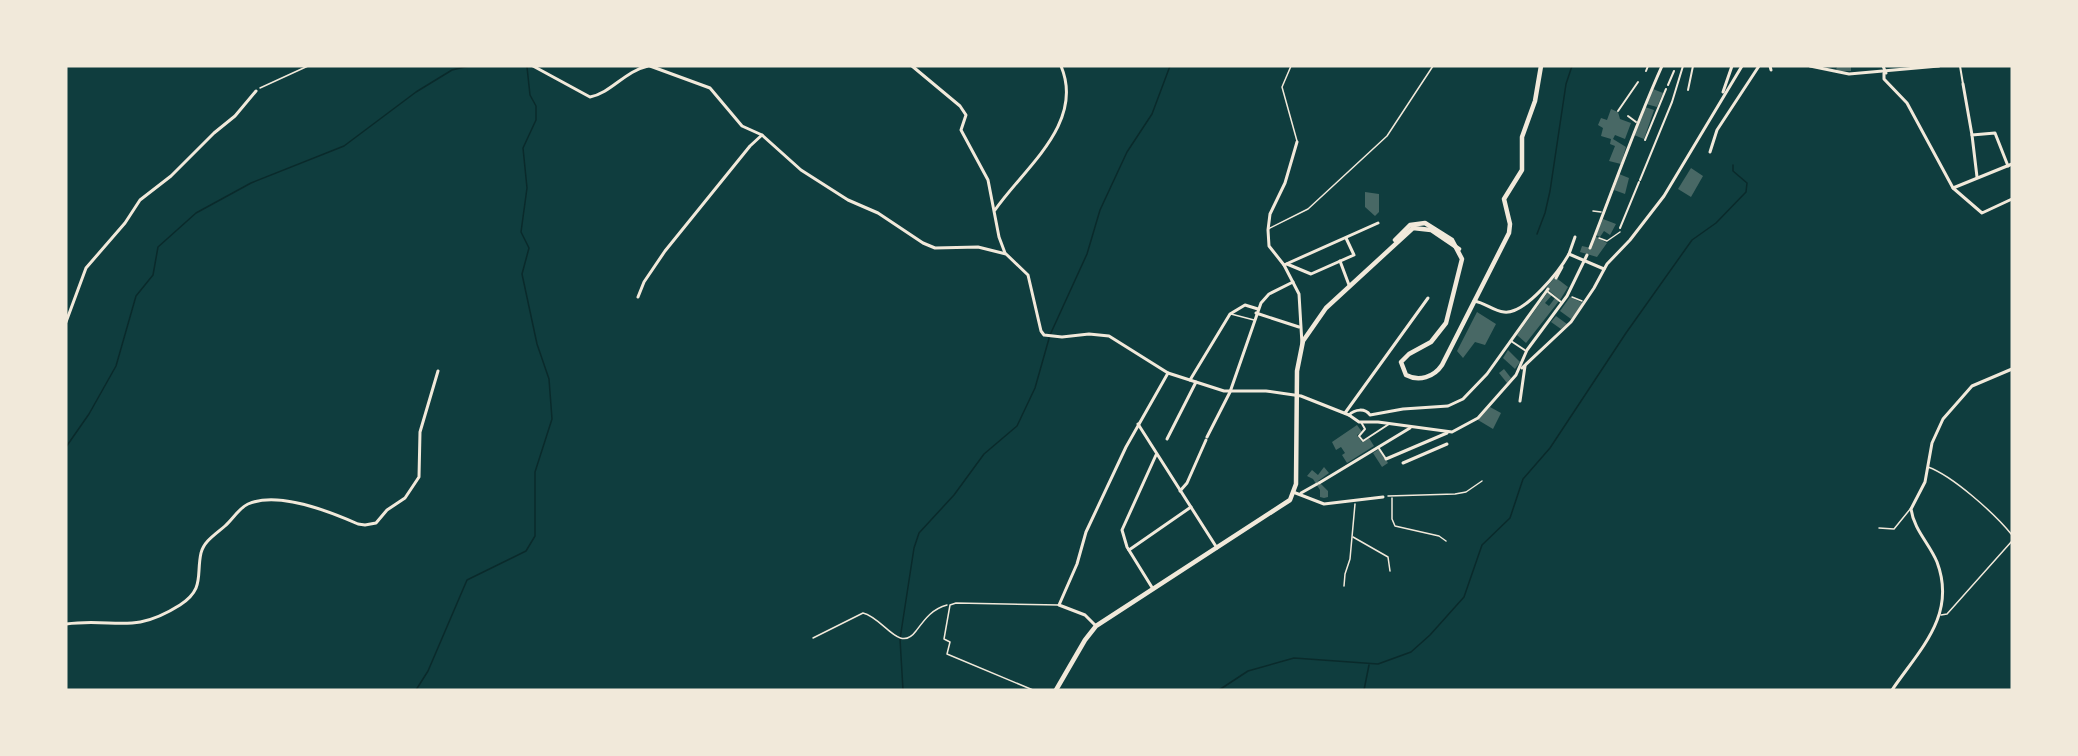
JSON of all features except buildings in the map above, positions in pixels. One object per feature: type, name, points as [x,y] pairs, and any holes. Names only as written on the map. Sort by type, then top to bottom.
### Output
[{"type":"main road","points":[[1056,690],[1083,642],[1096,626],[1286,504],[1293,492],[1298,362],[1302,344],[1319,316],[1349,285],[1388,249],[1406,228],[1422,222],[1444,233],[1459,249],[1462,264],[1449,317],[1433,341],[1403,358],[1401,365],[1405,374],[1420,378],[1438,370],[1510,230],[1505,198],[1522,170],[1522,137],[1535,100],[1541,66]]},
{"type":"street","points":[[534,66],[590,97],[597,96],[628,73],[649,66],[710,88],[742,126],[762,135],[801,170],[848,200],[879,213],[923,243],[935,248],[981,247],[1006,254]]},
{"type":"street","points":[[912,66],[960,106],[966,115],[961,130],[988,180],[999,237],[1006,254],[1028,275],[1041,331],[1044,335],[1057,337],[1089,334],[1113,337],[1168,373],[1230,392],[1263,391],[1296,396],[1347,414],[1361,422],[1365,429],[1359,436],[1363,441],[1391,423]]},
{"type":"street","points":[[994,211],[1048,145],[1065,113],[1069,91],[1061,66]]},
{"type":"street","points":[[1646,71],[1648,66]]},
{"type":"street","points":[[1590,248],[1636,122],[1662,66]]},
{"type":"street","points":[[1620,228],[1672,102],[1683,66]]},
{"type":"street","points":[[1688,90],[1693,66]]},
{"type":"street","points":[[1722,97],[1732,66]]},
{"type":"street","points":[[1378,447],[1386,459],[1448,432],[1462,429],[1478,418],[1520,368],[1567,326],[1585,302],[1604,269],[1636,233],[1671,186],[1742,66]]},
{"type":"street","points":[[1710,152],[1717,130],[1759,66]]},
{"type":"street","points":[[1810,66],[1850,74],[1885,73],[1939,66]]},
{"type":"street","points":[[1883,66],[1884,79],[1907,103],[1953,188],[1982,213],[2012,199]]},
{"type":"street","points":[[1960,66],[1977,177]]},
{"type":"street","points":[[1668,85],[1674,71]]},
{"type":"street","points":[[1618,111],[1638,82]]},
{"type":"street","points":[[1646,140],[1666,89]]},
{"type":"street","points":[[66,322],[86,268],[125,223],[140,200],[171,177],[214,133],[235,116],[256,91]]},
{"type":"street","points":[[1628,116],[1636,122]]},
{"type":"street","points":[[1953,188],[2010,165],[1995,132],[1972,135]]},
{"type":"street","points":[[638,297],[644,282],[665,251],[750,146],[762,135]]},
{"type":"street","points":[[1298,142],[1285,183],[1270,214],[1268,230],[1269,246],[1286,265],[1300,297],[1299,327],[1302,344]]},
{"type":"street","points":[[1286,265],[1378,223]]},
{"type":"street","points":[[1286,265],[1311,274],[1354,255],[1346,237]]},
{"type":"street","points":[[1556,278],[1575,237]]},
{"type":"street","points":[[1569,254],[1604,269]]},
{"type":"street","points":[[1520,368],[1526,351],[1562,303],[1587,255]]},
{"type":"street","points":[[1340,261],[1349,285]]},
{"type":"street","points":[[1478,291],[1485,302],[1497,310],[1509,312],[1532,299],[1564,263]]},
{"type":"street","points":[[1180,491],[1187,483],[1230,392],[1257,311],[1266,296],[1293,282]]},
{"type":"street","points":[[1347,414],[1359,410],[1370,415],[1400,409],[1453,405],[1479,384],[1548,290],[1562,303]]},
{"type":"street","points":[[1347,414],[1388,352],[1428,298]]},
{"type":"street","points":[[1473,301],[1485,302]]},
{"type":"street","points":[[1190,380],[1230,314],[1245,305],[1299,327]]},
{"type":"street","points":[[1511,341],[1526,351]]},
{"type":"street","points":[[1520,401],[1522,375],[1526,364]]},
{"type":"street","points":[[1892,690],[1940,615],[1944,595],[1937,561],[1912,519],[1913,505],[1925,482],[1936,432],[1966,392],[1979,382],[2012,369]]},
{"type":"street","points":[[66,624],[90,620],[136,625],[182,604],[198,583],[201,555],[206,543],[241,509],[254,502],[271,501],[315,506],[358,524],[376,523],[387,510],[405,498],[419,477],[420,432],[438,371]]},
{"type":"street","points":[[1096,626],[1085,615],[1059,605],[1077,564],[1086,532],[1138,424],[1168,373]]},
{"type":"street","points":[[1167,439],[1196,382]]},
{"type":"street","points":[[1370,415],[1370,421]]},
{"type":"street","points":[[1361,422],[1391,423],[1448,432]]},
{"type":"street","points":[[1138,424],[1217,548]]},
{"type":"street","points":[[1293,492],[1303,492],[1318,484],[1411,427]]},
{"type":"street","points":[[1430,440],[1434,450]]},
{"type":"street","points":[[1403,463],[1447,444]]},
{"type":"street","points":[[1153,589],[1123,536],[1124,524],[1156,455]]},
{"type":"street","points":[[1303,492],[1324,504],[1383,497]]},
{"type":"street","points":[[1129,550],[1191,507]]},
{"type":"lane","points":[[1291,66],[1282,87],[1298,142]]},
{"type":"lane","points":[[1268,230],[1310,208],[1388,136],[1433,66]]},
{"type":"lane","points":[[1230,314],[1254,320]]},
{"type":"lane","points":[[1928,467],[1938,471],[1968,495],[2012,535]]},
{"type":"lane","points":[[1879,528],[1894,529],[1913,505]]},
{"type":"lane","points":[[1940,615],[1947,614],[2012,541]]},
{"type":"lane","points":[[1033,690],[947,654],[950,642],[944,639],[951,603],[1059,605]]},
{"type":"path","points":[[256,91],[308,66]]},
{"type":"path","points":[[1593,211],[1604,213]]},
{"type":"path","points":[[1595,235],[1607,241],[1620,233],[1620,228]]},
{"type":"path","points":[[1567,295],[1585,302]]},
{"type":"path","points":[[1446,541],[1439,536],[1395,526],[1392,497],[1466,492],[1482,480]]},
{"type":"path","points":[[1344,586],[1355,500]]},
{"type":"path","points":[[1352,536],[1388,557],[1390,571]]},
{"type":"path","points":[[813,638],[863,613],[882,622],[900,639],[911,638],[930,613],[951,603]]},
{"type":"waterway","points":[[66,447],[89,414],[116,366],[136,296],[153,275],[158,247],[196,213],[251,183],[344,146],[416,92],[452,70],[469,66]]},
{"type":"waterway","points":[[903,690],[900,639],[914,548],[919,533],[954,495],[984,454],[1017,426],[1035,388],[1050,335],[1087,254],[1100,210],[1127,152],[1152,114],[1170,66]]},
{"type":"waterway","points":[[1537,234],[1550,191],[1566,84],[1572,66]]},
{"type":"waterway","points":[[416,690],[428,671],[467,580],[526,551],[535,536],[535,472],[552,419],[549,379],[537,344],[522,274],[529,248],[521,232],[527,188],[523,148],[536,120],[536,106],[530,95],[527,67]]},
{"type":"waterway","points":[[1219,690],[1248,671],[1294,658],[1378,664],[1411,652],[1430,635],[1464,597],[1482,545],[1510,518],[1523,479],[1550,448],[1626,333],[1692,240],[1716,223],[1746,192],[1747,183],[1733,171],[1733,165]]},
{"type":"waterway","points":[[1364,690],[1369,665]]}]
